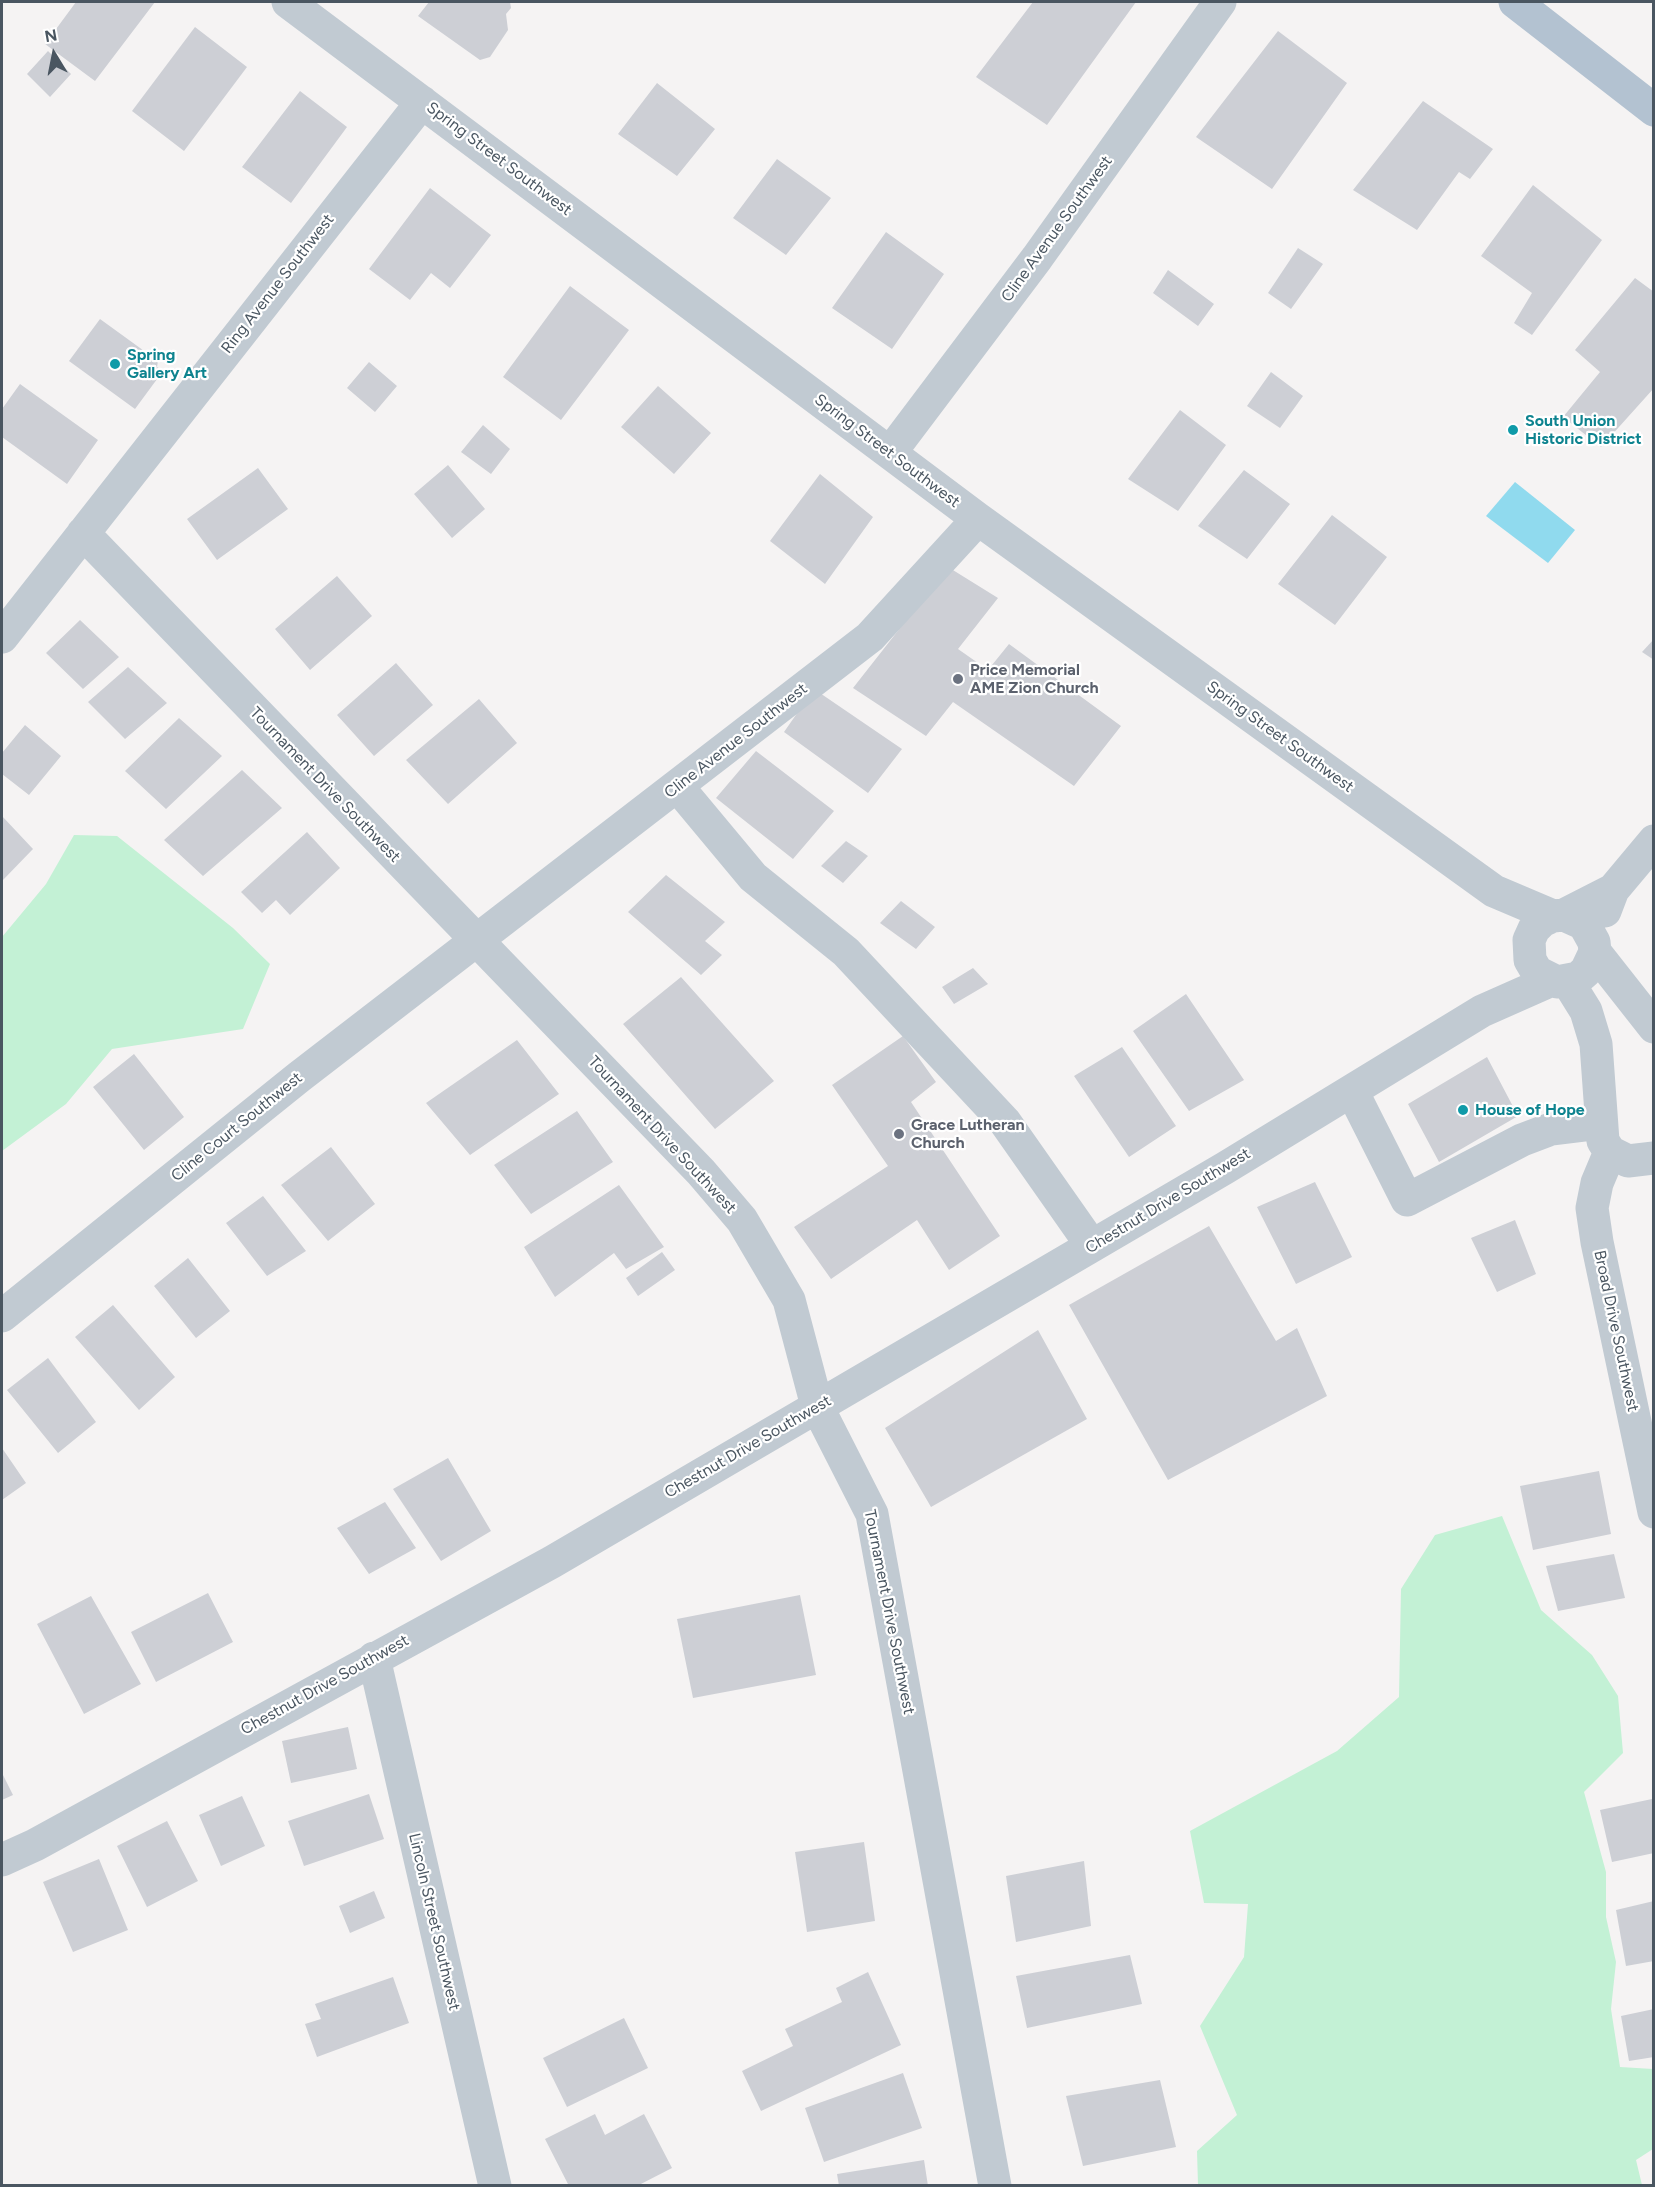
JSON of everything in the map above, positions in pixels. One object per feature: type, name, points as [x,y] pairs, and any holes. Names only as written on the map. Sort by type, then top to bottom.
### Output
[{"type":"main road","points":[[1515,2],[1653,110]]},
{"type":"street","name":"Spring Street Southwest","points":[[288,2],[978,519],[1494,891],[1559,916]]},
{"type":"street","name":"Cline Avenue Southwest","points":[[890,453],[1037,258],[1220,2]]},
{"type":"street","name":"Ring Avenue Southwest","points":[[2,637],[422,102]]},
{"type":"street","name":"Cline Avenue Southwest","points":[[476,942],[870,637],[978,519]]},
{"type":"street","name":"Tournament Drive Southwest","points":[[83,533],[476,942],[701,1172],[742,1220],[789,1300],[817,1406],[872,1514],[995,2186]]},
{"type":"street","points":[[678,787],[753,877],[846,952],[1005,1122],[1092,1246]]},
{"type":"street","points":[[1613,890],[1534,929],[1529,940],[1544,968],[1586,971],[1613,890],[1653,842]]},
{"type":"street","name":"Spring Street Southwest","points":[[1494,891],[1544,968]]},
{"type":"street","points":[[1559,916],[1584,924],[1594,947],[1653,1027]]},
{"type":"street","name":"Cline Court Southwest","points":[[2,1316],[299,1077],[476,942]]},
{"type":"street","name":"Chestnut Drive Southwest","points":[[2,1860],[35,1845],[552,1562],[1352,1091],[1482,1011],[1544,968]]},
{"type":"street","name":"Broad Drive Southwest","points":[[1544,968],[1586,1011],[1596,1044],[1605,1138],[1592,1208],[1653,1512]]},
{"type":"street","points":[[1352,1091],[1407,1200],[1532,1136],[1551,1129],[1605,1138],[1628,1161],[1653,1158]]},
{"type":"street","name":"Lincoln Street Southwest","points":[[374,1658],[495,2186]]},
{"type":"green space","points":[[74,835],[117,836],[233,928],[270,964],[243,1029],[112,1049],[66,1104],[2,1151],[2,937],[46,884]]},
{"type":"green space","points":[[1502,1516],[1541,1610],[1592,1655],[1618,1696],[1623,1753],[1584,1792],[1606,1872],[1606,1917],[1616,1962],[1611,2009],[1620,2067],[1653,2069],[1653,2149],[1636,2160],[1642,2185],[1198,2185],[1197,2151],[1237,2115],[1200,2026],[1244,1957],[1248,1904],[1204,1903],[1190,1831],[1337,1751],[1399,1697],[1401,1589],[1435,1535]]},
{"type":"water","points":[[1515,482],[1575,530],[1548,563],[1486,516]]},
{"type":"building","points":[[76,2],[155,2],[95,81],[45,44]]},
{"type":"building","points":[[429,2],[510,2],[511,8],[506,14],[508,30],[490,57],[480,60],[418,16]]},
{"type":"building","points":[[1033,2],[1136,2],[1047,125],[976,77]]},
{"type":"building","points":[[195,27],[247,67],[184,151],[132,111]]},
{"type":"building","points":[[1278,31],[1347,83],[1272,189],[1196,137]]},
{"type":"building","points":[[48,51],[71,74],[50,97],[27,74]]},
{"type":"building","points":[[657,83],[715,129],[677,176],[618,134]]},
{"type":"building","points":[[300,91],[347,127],[291,203],[242,167]]},
{"type":"building","points":[[1423,101],[1493,149],[1470,179],[1459,172],[1417,230],[1353,190]]},
{"type":"building","points":[[777,159],[831,198],[786,255],[733,218]]},
{"type":"building","points":[[1533,185],[1602,240],[1532,335],[1514,323],[1532,293],[1481,256]]},
{"type":"building","points":[[430,188],[491,235],[450,288],[431,273],[410,300],[369,269]]},
{"type":"building","points":[[886,232],[944,274],[892,349],[832,308]]},
{"type":"building","points":[[1298,248],[1323,264],[1291,309],[1268,293]]},
{"type":"building","points":[[1168,270],[1214,304],[1198,326],[1153,293]]},
{"type":"building","points":[[1635,278],[1654,292],[1654,388],[1601,447],[1563,417],[1600,372],[1575,350]]},
{"type":"building","points":[[570,286],[629,330],[561,420],[503,377]]},
{"type":"building","name":"Spring Gallery Art","points":[[100,319],[158,361],[157,367],[163,371],[135,409],[69,361]]},
{"type":"building","points":[[369,362],[397,386],[375,412],[347,388]]},
{"type":"building","points":[[1271,372],[1303,396],[1280,428],[1247,406]]},
{"type":"building","points":[[20,384],[98,440],[67,484],[2,437],[2,409]]},
{"type":"building","points":[[658,386],[711,433],[674,474],[621,427]]},
{"type":"building","points":[[1180,410],[1226,445],[1178,511],[1128,479]]},
{"type":"building","points":[[483,425],[510,449],[491,474],[461,452]]},
{"type":"building","points":[[448,465],[485,509],[452,538],[414,494]]},
{"type":"building","points":[[258,468],[288,509],[217,560],[187,519]]},
{"type":"building","points":[[1244,470],[1290,504],[1247,559],[1198,526]]},
{"type":"building","points":[[820,474],[873,517],[825,584],[770,541]]},
{"type":"building","points":[[1332,515],[1387,557],[1335,625],[1278,584]]},
{"type":"building","name":"Price Memorial AME Zion Church","points":[[948,567],[998,598],[958,649],[988,670],[1009,644],[1121,726],[1074,786],[953,702],[926,736],[853,688]]},
{"type":"building","points":[[337,576],[372,616],[310,670],[275,629]]},
{"type":"building","points":[[80,620],[119,657],[83,689],[46,653]]},
{"type":"building","points":[[1654,639],[1654,660],[1642,652]]},
{"type":"building","points":[[396,663],[433,705],[374,756],[337,715]]},
{"type":"building","points":[[128,667],[167,703],[125,739],[88,702]]},
{"type":"building","points":[[814,689],[902,749],[868,793],[784,732]]},
{"type":"building","points":[[479,699],[517,743],[448,804],[406,760]]},
{"type":"building","points":[[179,718],[222,756],[166,809],[125,771]]},
{"type":"building","points":[[25,725],[61,756],[29,795],[2,774],[2,753]]},
{"type":"building","points":[[756,751],[834,811],[793,859],[716,798]]},
{"type":"building","points":[[242,770],[282,808],[203,876],[164,840]]},
{"type":"building","points":[[2,816],[33,849],[2,881]]},
{"type":"building","points":[[307,832],[340,868],[290,915],[276,900],[262,913],[241,892]]},
{"type":"building","points":[[846,841],[868,856],[843,883],[821,866]]},
{"type":"building","points":[[666,875],[725,922],[705,941],[722,955],[701,975],[628,912]]},
{"type":"building","points":[[901,901],[935,927],[916,949],[880,923]]},
{"type":"building","points":[[973,968],[988,984],[954,1004],[942,987]]},
{"type":"building","points":[[681,977],[774,1081],[715,1129],[623,1024]]},
{"type":"building","points":[[1186,994],[1244,1080],[1189,1111],[1133,1031]]},
{"type":"building","name":"Grace Lutheran Church","points":[[903,1036],[936,1082],[911,1102],[1000,1236],[949,1270],[917,1220],[831,1279],[794,1227],[888,1166],[832,1085]]},
{"type":"building","points":[[517,1040],[559,1094],[470,1155],[426,1103]]},
{"type":"building","points":[[1122,1047],[1176,1126],[1129,1157],[1074,1076]]},
{"type":"building","points":[[134,1054],[184,1117],[144,1150],[93,1087]]},
{"type":"building","name":"House of Hope","points":[[1487,1057],[1518,1116],[1439,1162],[1408,1104]]},
{"type":"building","points":[[577,1111],[613,1162],[531,1214],[494,1165]]},
{"type":"building","points":[[331,1147],[375,1204],[328,1241],[281,1185]]},
{"type":"building","points":[[1315,1182],[1352,1257],[1296,1284],[1257,1207]]},
{"type":"building","points":[[619,1185],[664,1247],[626,1269],[614,1253],[555,1297],[524,1247]]},
{"type":"building","points":[[263,1196],[306,1251],[267,1276],[226,1223]]},
{"type":"building","points":[[1515,1220],[1536,1274],[1497,1292],[1471,1238]]},
{"type":"building","points":[[1209,1226],[1276,1341],[1297,1328],[1327,1396],[1168,1480],[1069,1305]]},
{"type":"building","points":[[662,1252],[675,1270],[638,1296],[626,1278]]},
{"type":"building","points":[[188,1258],[230,1311],[196,1338],[154,1286]]},
{"type":"building","points":[[113,1305],[175,1377],[139,1410],[75,1337]]},
{"type":"building","points":[[1038,1330],[1087,1419],[931,1507],[885,1428]]},
{"type":"building","points":[[48,1358],[96,1422],[58,1453],[7,1390]]},
{"type":"building","points":[[2,1448],[26,1483],[2,1500]]},
{"type":"building","points":[[448,1458],[491,1531],[441,1561],[393,1489]]},
{"type":"building","points":[[1599,1471],[1611,1534],[1533,1550],[1520,1486]]},
{"type":"building","points":[[385,1502],[416,1548],[369,1574],[337,1528]]},
{"type":"building","points":[[1614,1554],[1625,1598],[1558,1611],[1546,1566]]},
{"type":"building","points":[[208,1593],[233,1642],[156,1682],[131,1632]]},
{"type":"building","points":[[800,1595],[816,1675],[693,1698],[677,1619]]},
{"type":"building","points":[[91,1596],[141,1684],[84,1714],[37,1624]]},
{"type":"building","points":[[348,1727],[357,1769],[291,1783],[282,1741]]},
{"type":"building","points":[[2,1773],[13,1795],[2,1800]]},
{"type":"building","points":[[369,1794],[384,1839],[304,1866],[288,1821]]},
{"type":"building","points":[[242,1796],[265,1846],[221,1866],[199,1815]]},
{"type":"building","points":[[1652,1799],[1654,1853],[1612,1862],[1600,1810]]},
{"type":"building","points":[[167,1821],[198,1881],[147,1907],[117,1846]]},
{"type":"building","points":[[864,1842],[875,1921],[807,1932],[795,1852]]},
{"type":"building","points":[[99,1859],[128,1930],[73,1952],[43,1882]]},
{"type":"building","points":[[1084,1861],[1091,1926],[1016,1942],[1006,1876]]},
{"type":"building","points":[[374,1891],[385,1918],[350,1933],[339,1906]]},
{"type":"building","points":[[1654,1901],[1654,1961],[1626,1966],[1616,1910]]},
{"type":"building","points":[[1130,1955],[1142,2004],[1027,2028],[1016,1976]]},
{"type":"building","points":[[868,1972],[901,2045],[761,2111],[742,2071],[793,2046],[785,2029],[842,2002],[836,1988]]},
{"type":"building","points":[[393,1977],[409,2023],[317,2057],[305,2024],[321,2019],[315,2004]]},
{"type":"building","points":[[1654,2009],[1654,2057],[1629,2061],[1621,2016]]},
{"type":"building","points":[[624,2018],[648,2068],[567,2107],[543,2058]]},
{"type":"building","points":[[903,2073],[922,2128],[824,2162],[805,2108]]},
{"type":"building","points":[[1160,2080],[1176,2147],[1083,2166],[1066,2096]]},
{"type":"building","points":[[595,2114],[605,2135],[644,2114],[672,2168],[637,2186],[569,2186],[545,2139]]},
{"type":"building","points":[[924,2160],[928,2186],[839,2186],[837,2174]]},
{"type":"place","name":"Spring Gallery Art","points":[[115,364]]},
{"type":"place","name":"South Union Historic District","points":[[1513,430]]},
{"type":"place","name":"Price Memorial AME Zion Church","points":[[958,679]]},
{"type":"place","name":"House of Hope","points":[[1463,1110]]},
{"type":"place","name":"Grace Lutheran Church","points":[[899,1134]]}]
